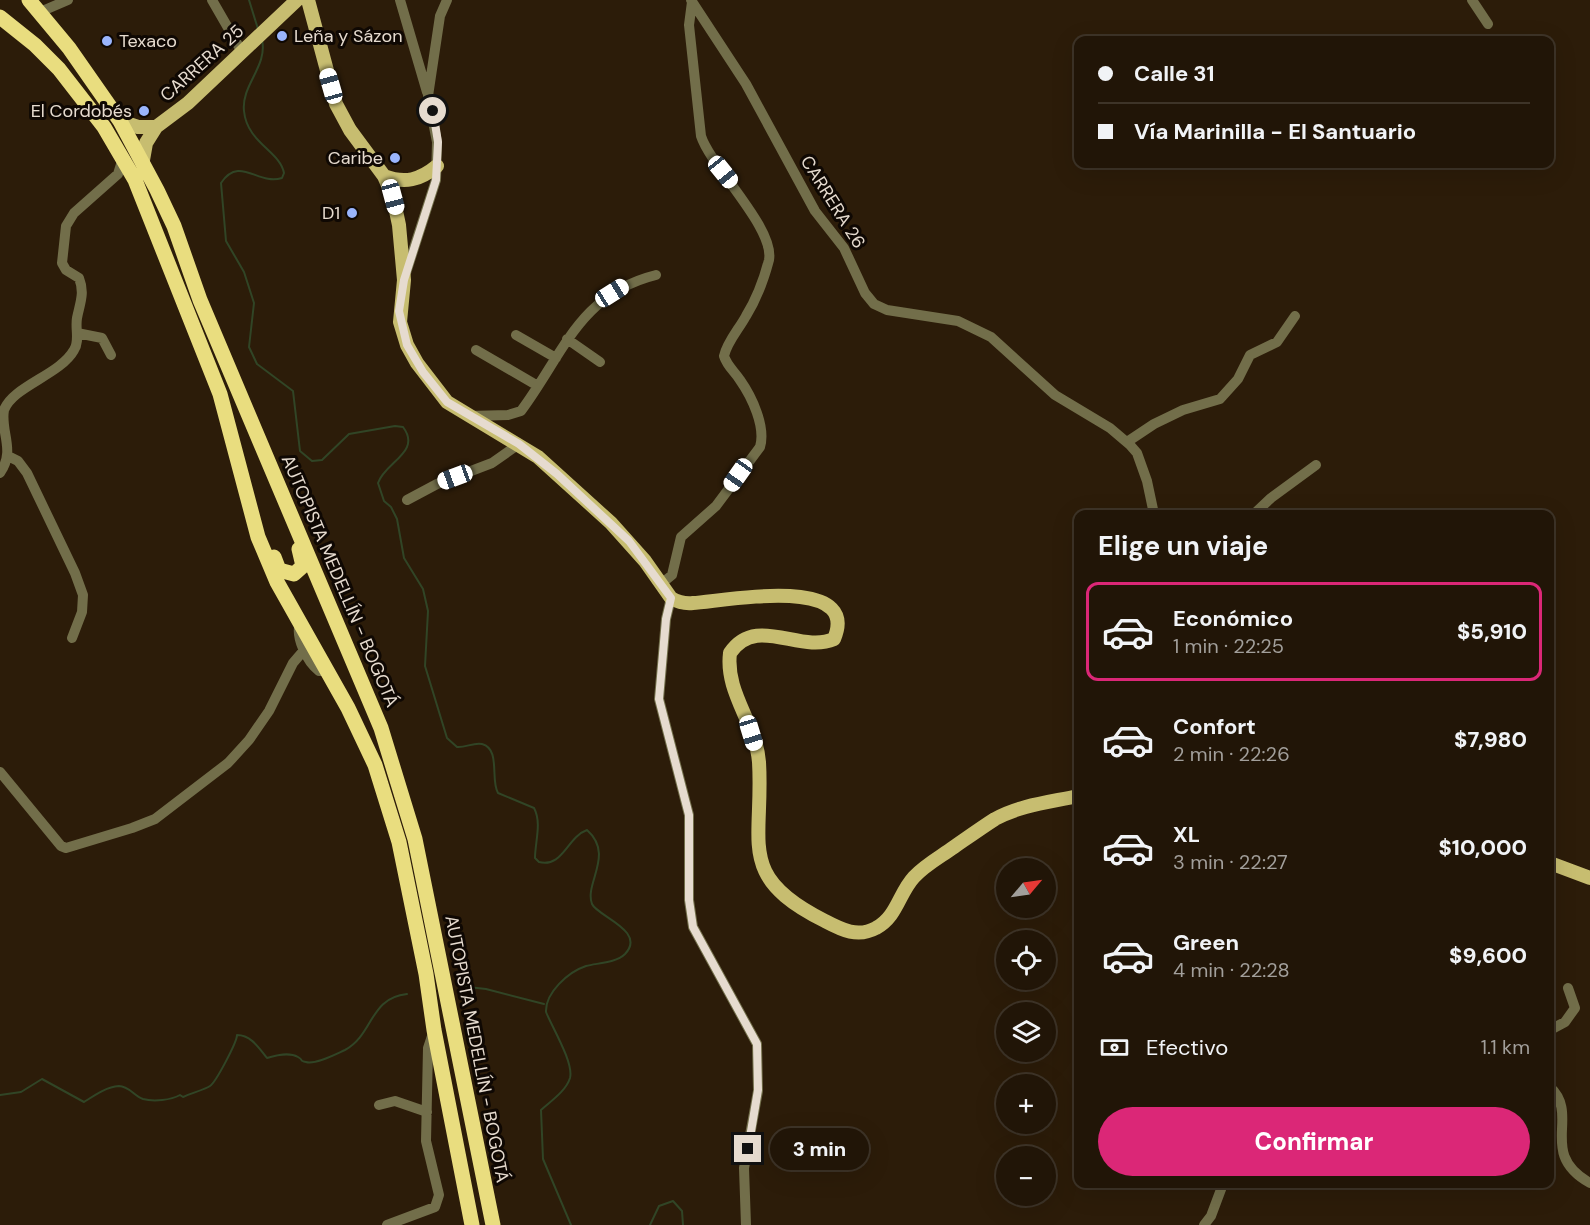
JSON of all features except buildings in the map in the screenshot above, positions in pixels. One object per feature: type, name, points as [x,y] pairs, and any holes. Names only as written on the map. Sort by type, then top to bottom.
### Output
[{"type":"highway","name":"AUTOPISTA MEDELLÍN - BOGOTÁ","points":[[29,0],[69,48],[120,121],[143,160],[174,226],[200,300],[284,494],[381,728],[405,800],[415,839],[493,1225]]},
{"type":"highway","name":"AUTOPISTA MEDELLÍN - BOGOTÁ","points":[[0,17],[59,69],[104,127],[123,158],[147,206],[209,363],[229,425],[242,484],[258,537],[277,582],[362,738],[387,801],[426,975],[468,1222]]},
{"type":"highway","points":[[242,484],[253,495],[264,535],[279,570],[294,574],[303,566],[303,558],[283,509],[284,494]]},
{"type":"main road","name":"CARRERA 25","points":[[143,160],[146,143],[156,127],[188,103],[297,0]]},
{"type":"main road","points":[[308,0],[336,104],[350,130],[384,176],[397,212],[404,280],[399,311],[407,345],[439,394],[467,416],[519,444],[551,468],[623,535],[671,598],[680,602],[694,603],[745,596],[794,596],[826,604],[835,615],[837,632],[823,644],[768,634],[756,636],[735,646],[730,653],[732,685],[759,760],[756,841],[759,859],[774,887],[791,902],[837,927],[855,933],[877,928],[894,913],[909,883],[923,868],[996,819],[1025,808],[1074,797]]},
{"type":"main road","name":"CARRERA 25","points":[[120,121],[138,127],[156,127]]},
{"type":"main road","points":[[384,176],[406,181],[417,179],[437,166]]},
{"type":"main road","points":[[1554,864],[1590,878]]},
{"type":"street","points":[[40,12],[68,0]]},
{"type":"street","points":[[212,0],[242,52]]},
{"type":"street","points":[[400,0],[435,124],[437,166],[433,191],[404,280]]},
{"type":"street","points":[[428,96],[440,16],[447,0]]},
{"type":"street","points":[[1472,0],[1488,24]]},
{"type":"street","points":[[661,584],[672,575],[681,537],[716,506],[760,447],[763,439],[762,431],[744,387],[724,357],[753,304],[769,260],[768,250],[746,204],[705,148],[701,136],[691,46],[691,1]]},
{"type":"street","name":"CARRERA 26","points":[[691,1],[746,84],[810,202],[844,248],[865,293],[874,304],[887,310],[958,321],[981,330],[1055,395],[1110,428],[1127,442]]},
{"type":"street","points":[[0,473],[8,456],[3,420],[5,408],[27,387],[48,376],[74,351],[83,294],[79,278],[66,270],[62,263],[66,226],[74,213],[118,174],[123,158]]},
{"type":"street","points":[[467,416],[516,414],[538,386],[577,325],[612,293],[638,280],[656,275]]},
{"type":"street","points":[[1153,510],[1147,481],[1137,453],[1127,442],[1145,429],[1183,410],[1220,399],[1238,379],[1250,355],[1276,342],[1295,316]]},
{"type":"street","points":[[78,333],[102,338],[111,355]]},
{"type":"street","points":[[516,335],[556,358]]},
{"type":"street","points":[[567,339],[600,362]]},
{"type":"street","points":[[476,350],[538,386]]},
{"type":"street","points":[[407,500],[437,484],[492,463],[519,444]]},
{"type":"street","points":[[8,456],[18,462],[27,473],[75,573],[83,595],[82,612],[72,638]]},
{"type":"street","points":[[1258,510],[1270,498],[1316,465]]},
{"type":"street","points":[[671,598],[666,619],[659,699],[689,815],[689,900],[693,927],[757,1044],[758,1090],[744,1168],[746,1225]]},
{"type":"street","points":[[300,622],[297,634],[315,668],[326,671]]},
{"type":"street","points":[[0,772],[61,846],[66,848],[132,828],[169,810],[190,790],[235,756],[269,711],[289,670],[305,649]]},
{"type":"street","points":[[1554,1028],[1565,1022],[1575,1008],[1568,988]]},
{"type":"street","points":[[387,1225],[435,1207],[437,1203],[438,1195],[426,1141],[428,1048],[434,1030]]},
{"type":"street","points":[[1554,1092],[1558,1098],[1562,1117],[1561,1152],[1575,1174],[1590,1183]]},
{"type":"street","points":[[379,1105],[394,1101],[427,1112]]},
{"type":"street","points":[[1204,1225],[1211,1216],[1222,1188]]},
{"type":"waterway","points":[[249,0],[258,29]]},
{"type":"waterway","points":[[262,40],[261,58],[246,93],[244,111],[251,131],[281,165],[284,173],[282,178],[273,179],[242,171],[235,172],[228,175],[221,183],[226,241],[244,272],[254,303],[249,347],[257,364],[293,391],[300,451],[312,461],[322,460],[349,434],[395,426],[403,427],[408,436],[405,450],[378,483],[384,501],[391,507],[397,519],[404,558],[423,589],[428,611],[425,666],[447,738],[457,747],[473,744],[488,747],[493,758],[498,793],[534,808],[538,820],[535,858],[539,862],[554,861],[574,839],[587,830],[595,839],[599,859],[592,887],[592,904],[626,931],[630,938],[630,946],[621,957],[586,966],[565,978],[553,991],[547,1005],[546,1012],[569,1063],[570,1078],[558,1096],[541,1110],[543,1159],[571,1225]]},
{"type":"waterway","points":[[459,986],[486,989],[544,1004]]},
{"type":"waterway","points":[[0,1095],[21,1092],[42,1079],[84,1102],[96,1094],[119,1086],[147,1100],[167,1099],[180,1095],[183,1097],[213,1083],[237,1035],[251,1040],[267,1058],[291,1055],[302,1061],[315,1062],[345,1050],[362,1035],[385,1002],[407,994]]},
{"type":"waterway","points":[[650,1225],[659,1206],[673,1201],[682,1211],[683,1225]]},
{"type":"place","name":"Leña y Sázon","points":[[282,36]]},
{"type":"place","name":"Texaco","points":[[107,41]]},
{"type":"place","name":"El Cordobés","points":[[144,111]]},
{"type":"place","name":"Caribe","points":[[395,158]]},
{"type":"place","name":"D1","points":[[352,213]]},
{"type":"route","points":[[433,111],[438,142],[436,180],[404,280],[399,311],[403,333],[417,363],[447,402],[538,457],[629,541],[671,598],[666,619],[659,699],[670,746],[686,794],[690,833],[689,900],[693,927],[757,1044],[758,1090],[748,1149]]}]
